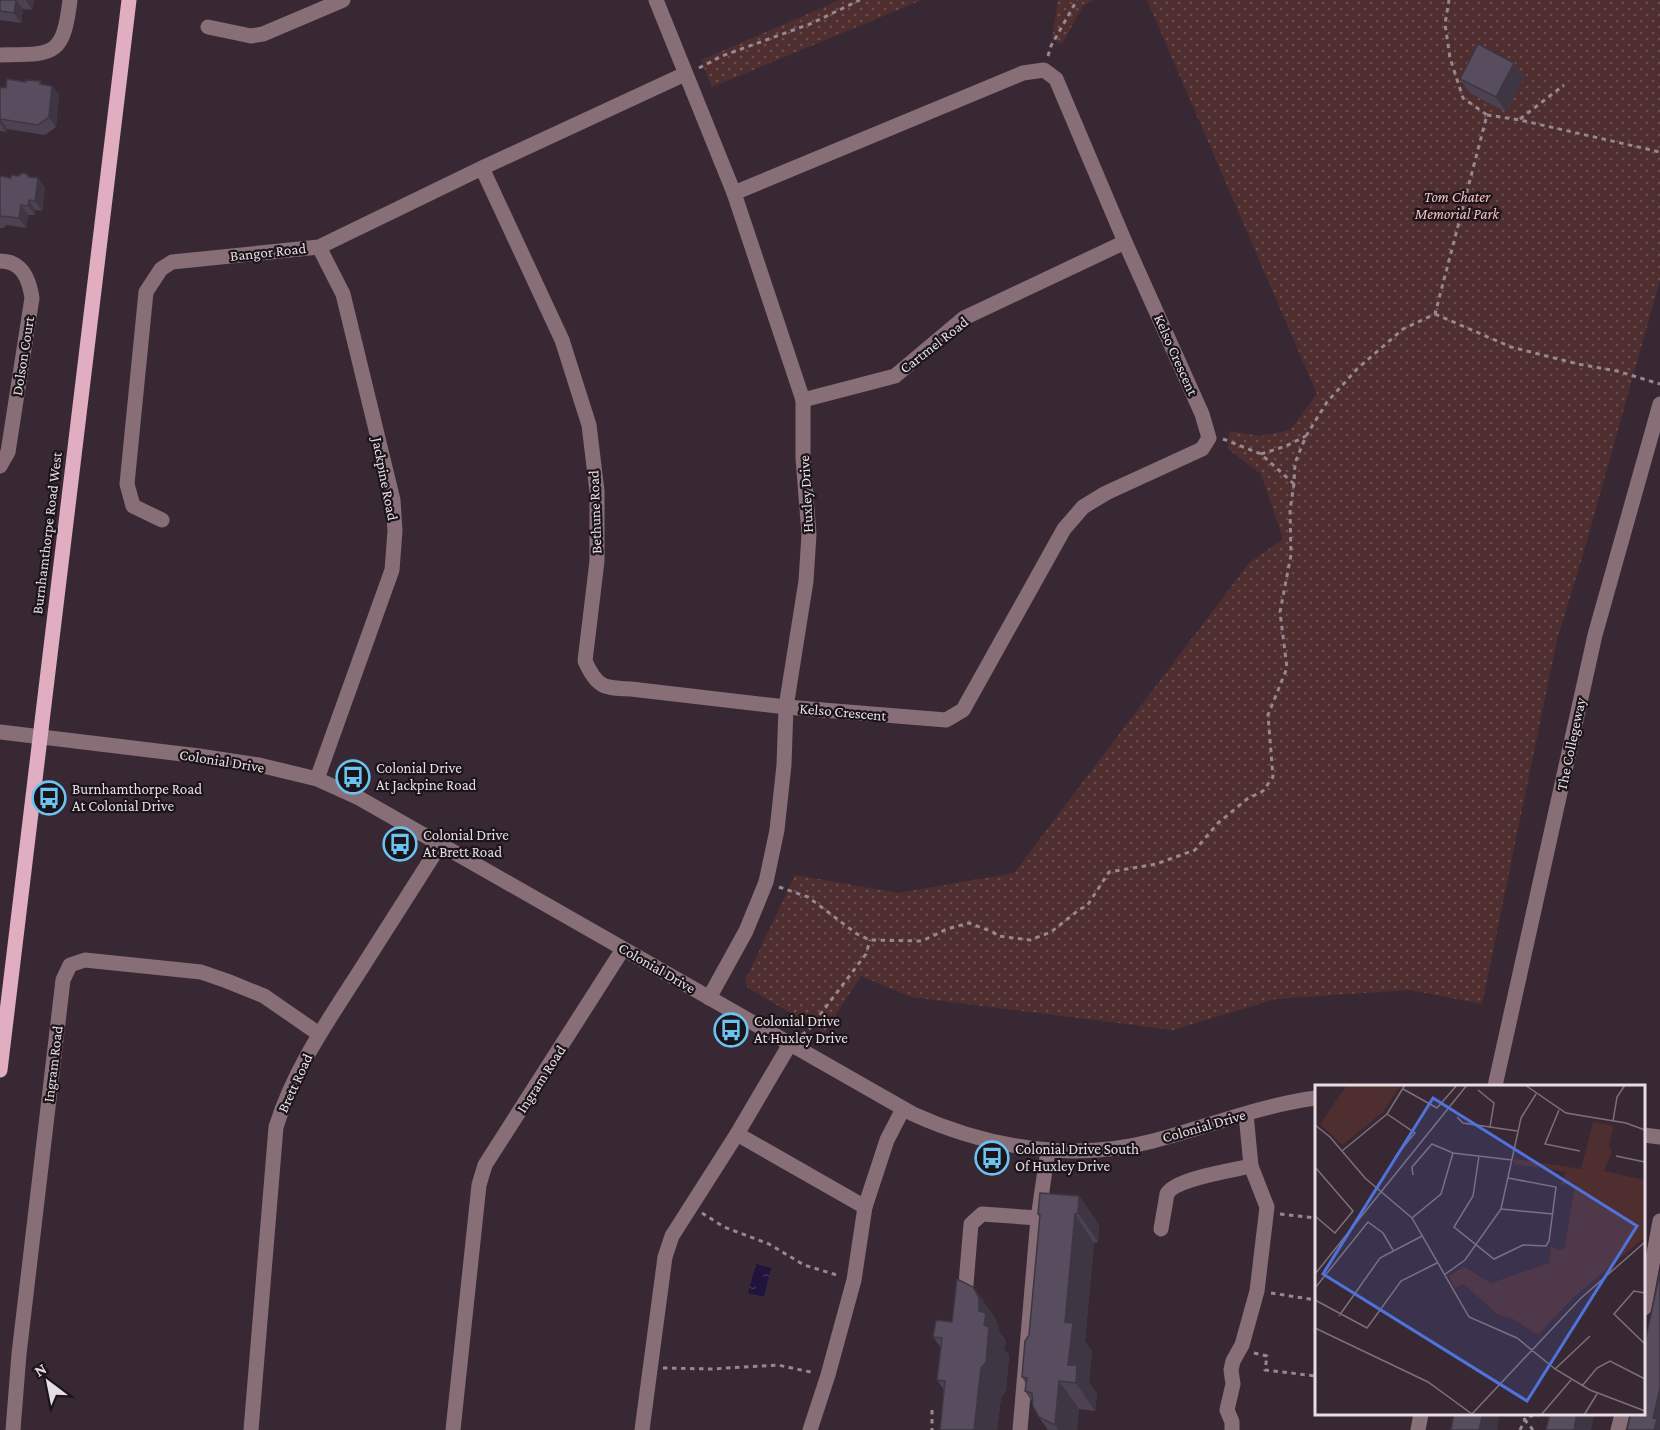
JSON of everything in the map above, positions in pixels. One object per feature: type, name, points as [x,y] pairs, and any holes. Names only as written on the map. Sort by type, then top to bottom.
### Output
[{"type":"main road","name":"Burnhamthorpe Road West","points":[[0,1070],[129,0]]},
{"type":"street","points":[[0,55],[41,54],[58,46],[67,28],[70,0]]},
{"type":"street","points":[[208,27],[251,36],[263,34],[343,0]]},
{"type":"street","name":"Huxley Drive","points":[[656,0],[734,194],[803,399],[803,458],[809,534],[806,581],[786,707],[784,765],[777,830],[766,882],[746,931],[709,998]]},
{"type":"street","points":[[734,194],[1023,73],[1044,70]]},
{"type":"street","name":"Kelso Crescent","points":[[786,707],[946,720],[963,710],[1064,529],[1083,507],[1106,493],[1202,448],[1209,438],[1202,414],[1125,242],[1056,79],[1044,70]]},
{"type":"street","name":"Bangor Road","points":[[162,520],[133,506],[127,484],[146,291],[161,269],[172,262],[319,247],[685,74]]},
{"type":"street","name":"Bethune Road","points":[[482,168],[562,340],[589,425],[597,491],[597,561],[585,661],[592,676],[607,688],[786,707]]},
{"type":"street","name":"Cartmel Road","points":[[803,399],[895,376],[964,318],[1125,242]]},
{"type":"street","name":"Jackpine Road","points":[[317,778],[392,570],[395,531],[393,501],[343,294],[319,247]]},
{"type":"street","name":"Dolson Court","points":[[0,261],[8,261],[21,267],[30,282],[32,298],[8,452],[0,466]]},
{"type":"street","name":"The Collegeway","points":[[1495,1085],[1595,635],[1660,405]]},
{"type":"street","name":"Colonial Drive","points":[[0,732],[199,756],[259,765],[317,778],[358,798],[903,1109],[938,1125],[974,1137],[1048,1150],[1092,1150],[1152,1141],[1283,1104],[1315,1098]]},
{"type":"street","name":"Brett Road","points":[[251,1430],[276,1127],[292,1083],[319,1034],[440,845]]},
{"type":"street","name":"Ingram Road","points":[[453,1430],[479,1185],[485,1165],[623,949]]},
{"type":"street","name":"Ingram Road","points":[[13,1430],[19,1354],[63,980],[70,965],[85,960],[201,972],[264,996],[319,1034]]},
{"type":"street","points":[[642,1430],[665,1257],[672,1236],[737,1134],[790,1044]]},
{"type":"street","points":[[810,1430],[854,1280],[865,1207],[886,1140],[903,1109]]},
{"type":"street","points":[[1232,1430],[1232,1422],[1227,1410],[1233,1384],[1231,1370],[1257,1291],[1267,1207],[1251,1166],[1246,1114]]},
{"type":"street","points":[[737,1134],[865,1207]]},
{"type":"street","points":[[1645,1136],[1660,1137]]},
{"type":"street","points":[[1020,1430],[1038,1218],[1048,1150]]},
{"type":"street","points":[[1161,1229],[1167,1194],[1170,1189],[1183,1183],[1251,1166]]},
{"type":"street","points":[[965,1296],[971,1224],[982,1215],[1038,1218]]},
{"type":"street","points":[[1645,1303],[1660,1221]]},
{"type":"street","points":[[1418,1430],[1421,1415]]},
{"type":"street","points":[[1618,1430],[1622,1415]]},
{"type":"path","points":[[685,74],[722,56],[810,24],[860,0]]},
{"type":"path","points":[[1044,70],[1050,46],[1077,0]]},
{"type":"path","points":[[1449,0],[1445,24],[1450,58],[1463,98],[1487,115],[1520,120],[1660,152]]},
{"type":"path","points":[[1520,120],[1564,85]]},
{"type":"path","points":[[1435,314],[1487,115]]},
{"type":"path","points":[[766,882],[808,897],[857,934],[870,940],[922,941],[947,929],[969,923],[998,936],[1030,940],[1052,932],[1087,906],[1109,872],[1156,864],[1196,850],[1218,823],[1247,799],[1263,791],[1273,777],[1268,716],[1287,668],[1280,612],[1291,555],[1290,510],[1295,463],[1306,436],[1327,402],[1357,369],[1403,329],[1435,314],[1510,347],[1617,371],[1660,384]]},
{"type":"path","points":[[1261,454],[1286,446],[1306,436]]},
{"type":"path","points":[[1209,438],[1228,440],[1261,454],[1294,484]]},
{"type":"path","points":[[790,1044],[810,1028],[866,954],[870,940]]},
{"type":"path","points":[[691,1205],[724,1227],[768,1244],[804,1265],[854,1280]]},
{"type":"path","points":[[1266,1213],[1315,1218]]},
{"type":"path","points":[[1257,1291],[1315,1300]]},
{"type":"path","points":[[1239,1350],[1266,1356],[1264,1370],[1315,1376]]},
{"type":"path","points":[[650,1367],[711,1369],[778,1365],[828,1375]]},
{"type":"path","points":[[932,1410],[932,1430]]},
{"type":"path","points":[[1523,1415],[1533,1430]]},
{"type":"path","points":[[1520,1430],[1530,1416],[1539,1415]]},
{"type":"green space","points":[[840,0],[922,0],[712,87],[701,60]]},
{"type":"green space","points":[[1058,0],[1094,0],[1083,6],[1062,44],[1052,39]]},
{"type":"green space","name":"Tom Chater Memorial Park","points":[[1147,0],[1660,0],[1660,280],[1557,640],[1482,1004],[1410,990],[1275,999],[1173,1030],[911,997],[861,976],[824,1033],[748,988],[745,981],[795,875],[898,893],[1014,873],[1249,563],[1283,539],[1261,474],[1228,449],[1229,431],[1260,436],[1290,430],[1317,394]]},
{"type":"water","points":[[756,1264],[771,1268],[764,1297],[748,1293]]},
{"type":"building","points":[[0,0],[16,0],[14,13],[0,11]]},
{"type":"building","points":[[1478,44],[1514,63],[1496,97],[1460,79]]},
{"type":"building","points":[[7,79],[26,82],[26,80],[40,81],[40,84],[52,86],[49,117],[38,125],[0,119],[0,87],[6,88]]},
{"type":"building","points":[[22,173],[38,178],[35,201],[29,200],[28,206],[21,205],[19,218],[0,216],[0,176],[11,178],[11,175],[18,176]]},
{"type":"building","points":[[1040,1193],[1079,1196],[1078,1213],[1075,1214],[1065,1322],[1073,1323],[1068,1365],[1077,1365],[1076,1383],[1059,1381],[1055,1425],[1039,1417],[1033,1406],[1032,1393],[1025,1391],[1027,1378],[1022,1377],[1025,1341],[1029,1335]]},
{"type":"building","points":[[1660,1272],[1660,1388],[1653,1418],[1657,1419],[1654,1430],[1627,1430],[1631,1415],[1645,1415],[1645,1342]]},
{"type":"building","points":[[957,1279],[973,1287],[979,1298],[979,1311],[986,1313],[984,1325],[989,1327],[986,1362],[981,1368],[974,1430],[940,1430],[945,1381],[937,1380],[942,1338],[933,1337],[936,1320],[952,1322]]},
{"type":"building","points":[[1454,1415],[1483,1415],[1479,1430],[1451,1430]]},
{"type":"building","points":[[1550,1415],[1577,1415],[1574,1430],[1546,1430]]},
{"type":"place","name":"Colonial Drive At Jackpine Road","points":[[353,777]]},
{"type":"place","name":"Burnhamthorpe Road At Colonial Drive","points":[[49,798]]},
{"type":"place","name":"Colonial Drive At Brett Road","points":[[400,844]]},
{"type":"place","name":"Colonial Drive At Huxley Drive","points":[[731,1030]]},
{"type":"place","name":"Colonial Drive South Of Huxley Drive","points":[[992,1158]]}]
